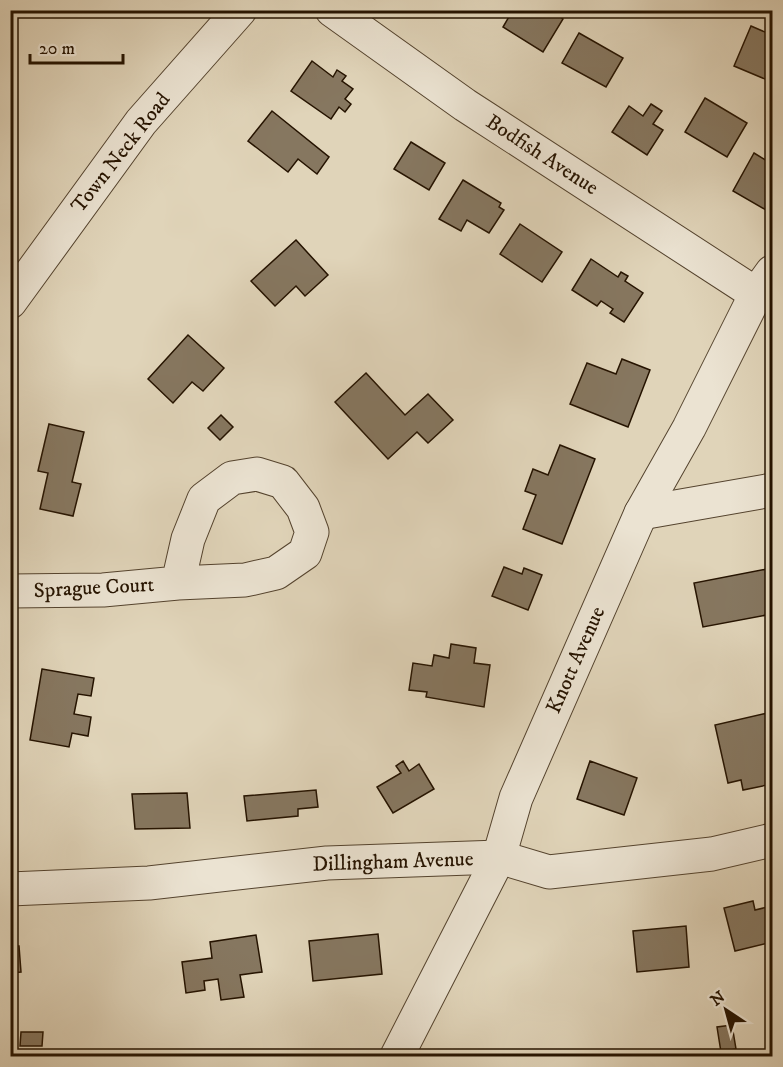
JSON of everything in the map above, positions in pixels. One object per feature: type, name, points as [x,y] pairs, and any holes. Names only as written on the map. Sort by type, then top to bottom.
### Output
[{"type":"street","name":"Town Neck Road","points":[[10,302],[141,122],[240,10]]},
{"type":"street","name":"Bodfish Avenue","points":[[332,10],[465,105],[764,283]]},
{"type":"street","name":"Knott Avenue","points":[[397,1056],[499,858],[516,798],[641,513],[689,428],[764,283]]},
{"type":"street","points":[[641,513],[772,490]]},
{"type":"street","name":"Sprague Court","points":[[10,591],[103,590],[178,583]]},
{"type":"street","name":"Dillingham Avenue","points":[[10,890],[149,883],[327,863],[499,858],[549,872],[712,854],[772,840]]},
{"type":"building","points":[[513,10],[550,10],[563,19],[543,52],[503,27]]},
{"type":"building","points":[[751,26],[772,35],[772,82],[734,66]]},
{"type":"building","points":[[579,33],[623,58],[606,87],[562,63]]},
{"type":"building","points":[[312,61],[333,77],[337,70],[346,76],[342,81],[353,89],[345,99],[351,104],[345,112],[339,107],[331,119],[291,91]]},
{"type":"building","points":[[705,98],[747,123],[727,157],[685,132]]},
{"type":"building","points":[[651,104],[662,111],[653,124],[663,130],[647,155],[612,132],[629,106],[643,116]]},
{"type":"building","points":[[272,111],[329,157],[317,174],[298,159],[288,172],[248,141]]},
{"type":"building","points":[[411,142],[445,163],[429,190],[394,169]]},
{"type":"building","points":[[754,153],[772,164],[772,199],[766,210],[733,191]]},
{"type":"building","points":[[463,180],[501,203],[499,207],[504,210],[489,233],[467,220],[461,231],[439,219]]},
{"type":"building","points":[[520,224],[562,252],[542,282],[500,254]]},
{"type":"building","points":[[296,240],[328,275],[305,296],[296,286],[275,306],[251,281]]},
{"type":"building","points":[[591,259],[618,277],[621,272],[628,276],[625,281],[643,293],[624,322],[610,313],[613,309],[601,301],[597,306],[572,290]]},
{"type":"building","points":[[188,335],[224,368],[203,391],[192,382],[173,403],[148,379]]},
{"type":"building","points":[[622,359],[650,370],[628,427],[570,404],[587,363],[616,374]]},
{"type":"building","points":[[366,373],[405,415],[428,394],[453,420],[428,443],[417,432],[388,459],[335,402]]},
{"type":"building","points":[[221,415],[233,427],[220,440],[208,428]]},
{"type":"building","points":[[49,424],[84,432],[72,482],[81,484],[73,516],[40,509],[48,473],[38,471]]},
{"type":"building","points":[[560,445],[595,459],[562,544],[523,529],[536,495],[525,491],[533,469],[548,475]]},
{"type":"building","points":[[504,567],[522,574],[524,568],[542,575],[528,610],[492,596]]},
{"type":"building","points":[[772,568],[772,614],[703,627],[694,583]]},
{"type":"building","points":[[451,644],[476,648],[474,663],[490,665],[484,707],[426,697],[427,692],[409,690],[413,663],[432,666],[434,655],[449,658]]},
{"type":"building","points":[[42,669],[94,678],[91,696],[78,694],[74,714],[91,717],[88,736],[72,733],[69,747],[30,740]]},
{"type":"building","points":[[772,712],[772,784],[743,790],[741,780],[728,783],[715,725]]},
{"type":"building","points":[[403,761],[409,771],[419,764],[434,789],[393,813],[377,787],[401,773],[396,766]]},
{"type":"building","points":[[590,761],[637,778],[624,815],[577,799]]},
{"type":"building","points":[[316,790],[318,807],[298,809],[298,816],[247,821],[244,796]]},
{"type":"building","points":[[187,793],[190,828],[135,829],[132,794]]},
{"type":"building","points":[[753,901],[755,910],[772,906],[772,942],[735,951],[724,908]]},
{"type":"building","points":[[686,926],[689,967],[637,972],[633,931]]},
{"type":"building","points":[[378,934],[382,974],[313,981],[309,941]]},
{"type":"building","points":[[256,935],[262,972],[240,975],[244,997],[221,1000],[218,979],[204,981],[205,990],[186,993],[182,962],[212,958],[210,942]]},
{"type":"building","points":[[10,946],[19,946],[21,972],[10,973]]},
{"type":"building","points":[[732,1025],[736,1049],[721,1052],[717,1027]]},
{"type":"building","points":[[21,1032],[43,1032],[42,1046],[20,1046]]}]
